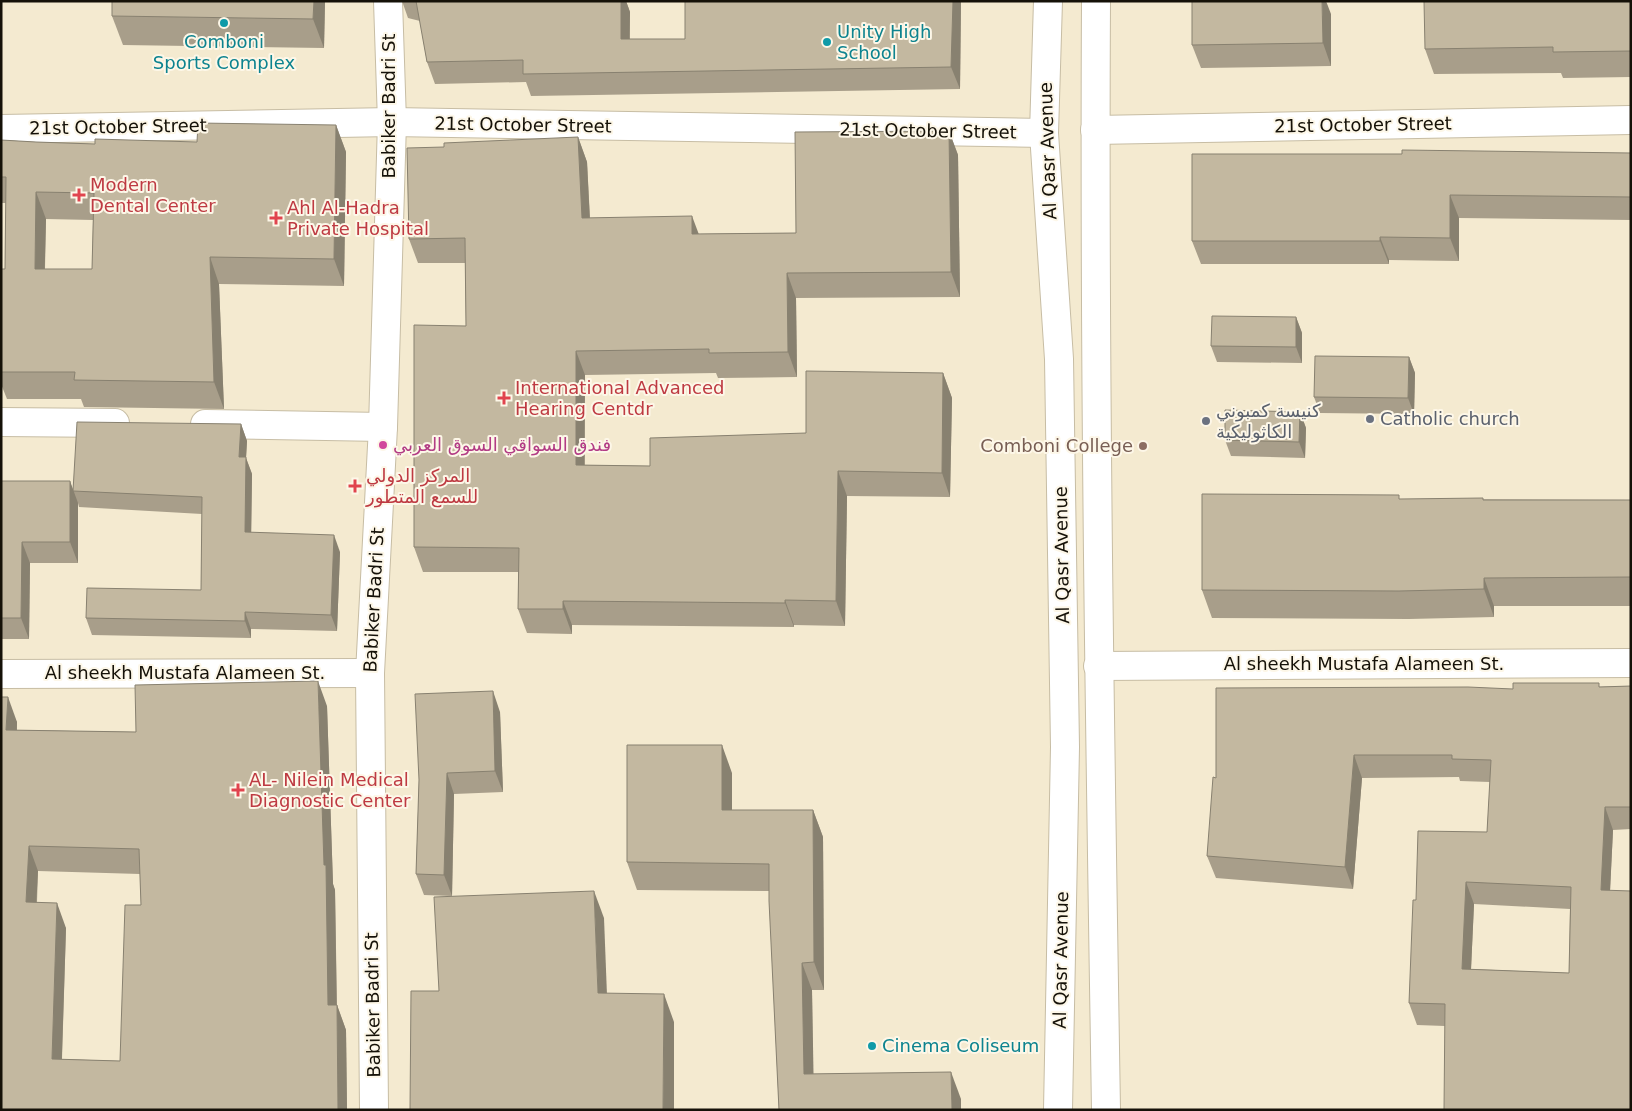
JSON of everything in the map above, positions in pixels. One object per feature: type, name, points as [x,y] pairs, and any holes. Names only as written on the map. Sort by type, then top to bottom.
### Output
[{"type":"street","name":"Babiker Badri St","points":[[374,1110],[370,673],[384,427],[392,122],[388,1]]},
{"type":"street","name":"Al Qasr Avenue","points":[[1048,1],[1044,133],[1059,359],[1065,737],[1058,1110]]},
{"type":"street","name":"Al Qasr Avenue","points":[[1096,1],[1098,666],[1106,1110]]},
{"type":"street","name":"21st October Street","points":[[1095,130],[1631,120]]},
{"type":"street","name":"21st October Street","points":[[1,130],[392,122],[1044,133]]},
{"type":"street","points":[[1,422],[138,423]]},
{"type":"street","points":[[178,424],[384,427]]},
{"type":"street","name":"Al sheekh Mustafa Alameen St.","points":[[1098,666],[1631,663]]},
{"type":"street","name":"Al sheekh Mustafa Alameen St.","points":[[1,674],[370,673]]},
{"type":"building","points":[[112,1],[314,1],[313,19],[112,16]]},
{"type":"building","name":"Unity High School","points":[[416,1],[621,1],[621,39],[685,39],[685,1],[953,1],[951,67],[523,74],[523,60],[427,62]]},
{"type":"building","points":[[1192,1],[1322,1],[1323,43],[1192,45]]},
{"type":"building","points":[[1424,1],[1631,1],[1631,51],[1553,52],[1553,47],[1425,49]]},
{"type":"building","points":[[198,123],[336,125],[334,259],[210,257],[214,382],[74,380],[75,372],[1,372],[1,269],[5,269],[6,177],[1,177],[1,140],[95,144],[95,139],[197,142]],"holes":[[[36,192],[94,193],[92,269],[35,269]]]},
{"type":"building","points":[[949,131],[951,272],[787,273],[788,352],[709,353],[709,349],[576,351],[576,465],[650,466],[650,438],[806,433],[806,371],[943,373],[942,473],[838,471],[836,601],[785,600],[785,603],[563,601],[563,609],[518,609],[519,548],[414,547],[414,325],[466,326],[465,238],[409,239],[407,148],[444,147],[444,143],[578,137],[582,218],[692,216],[692,234],[796,233],[795,132]]},
{"type":"building","points":[[1402,150],[1631,153],[1631,197],[1450,195],[1450,238],[1380,237],[1380,241],[1192,241],[1192,154],[1402,154]]},
{"type":"building","points":[[1212,316],[1296,317],[1296,347],[1211,346]]},
{"type":"building","points":[[1315,356],[1409,357],[1408,398],[1314,397]]},
{"type":"building","points":[[1225,410],[1300,412],[1299,442],[1225,440]]},
{"type":"building","points":[[77,422],[241,424],[239,457],[246,457],[245,532],[334,535],[331,615],[245,612],[245,621],[86,618],[87,588],[201,590],[202,497],[73,491]]},
{"type":"building","points":[[1,481],[70,481],[70,542],[22,542],[21,618],[1,618]]},
{"type":"building","points":[[1202,494],[1399,495],[1399,499],[1631,500],[1631,577],[1484,578],[1484,589],[1399,591],[1202,590]]},
{"type":"building","points":[[318,681],[324,865],[326,865],[328,1005],[337,1005],[338,1110],[1,1110],[1,697],[8,697],[6,730],[136,732],[135,685]],"holes":[[[29,846],[139,849],[141,905],[125,905],[120,1061],[52,1059],[57,903],[26,902]]]},
{"type":"building","points":[[1513,683],[1599,683],[1599,687],[1631,686],[1631,807],[1605,807],[1601,890],[1631,891],[1631,1110],[1444,1110],[1445,1004],[1409,1003],[1413,900],[1416,900],[1418,831],[1487,832],[1491,760],[1452,759],[1452,755],[1354,755],[1345,867],[1207,856],[1213,777],[1216,778],[1216,688],[1468,687],[1513,689]],"holes":[[[1466,882],[1571,887],[1569,973],[1462,969]]]},
{"type":"building","points":[[493,691],[495,771],[447,773],[444,875],[416,874],[419,780],[415,694]]},
{"type":"building","points":[[627,745],[722,745],[722,810],[813,810],[814,962],[802,963],[804,1074],[951,1072],[952,1110],[779,1110],[769,901],[769,864],[627,862]]},
{"type":"building","points":[[594,891],[598,993],[664,994],[663,1110],[410,1110],[411,991],[439,991],[434,897]]},
{"type":"place","name":"Comboni Sports Complex","points":[[224,23]]},
{"type":"place","name":"Unity High School","points":[[827,42]]},
{"type":"place","name":"Modern Dental Center","points":[[79,195]]},
{"type":"place","name":"Ahl Al-Hadra Private Hospital","points":[[276,218]]},
{"type":"place","name":"International Advanced Hearing Centdr","points":[[504,398]]},
{"type":"place","name":"Catholic church","points":[[1370,419]]},
{"type":"place","name":"كنيسة كمبوني الكاثوليكية","points":[[1206,421]]},
{"type":"place","name":"فندق السواقي السوق العربي","points":[[383,445]]},
{"type":"place","name":"Comboni College","points":[[1143,446]]},
{"type":"place","name":"المركز الدولي للسمع المتطور","points":[[355,486]]},
{"type":"place","name":"AL- Nilein Medical Diagnostic Center","points":[[238,790]]},
{"type":"place","name":"Cinema Coliseum","points":[[872,1046]]}]
